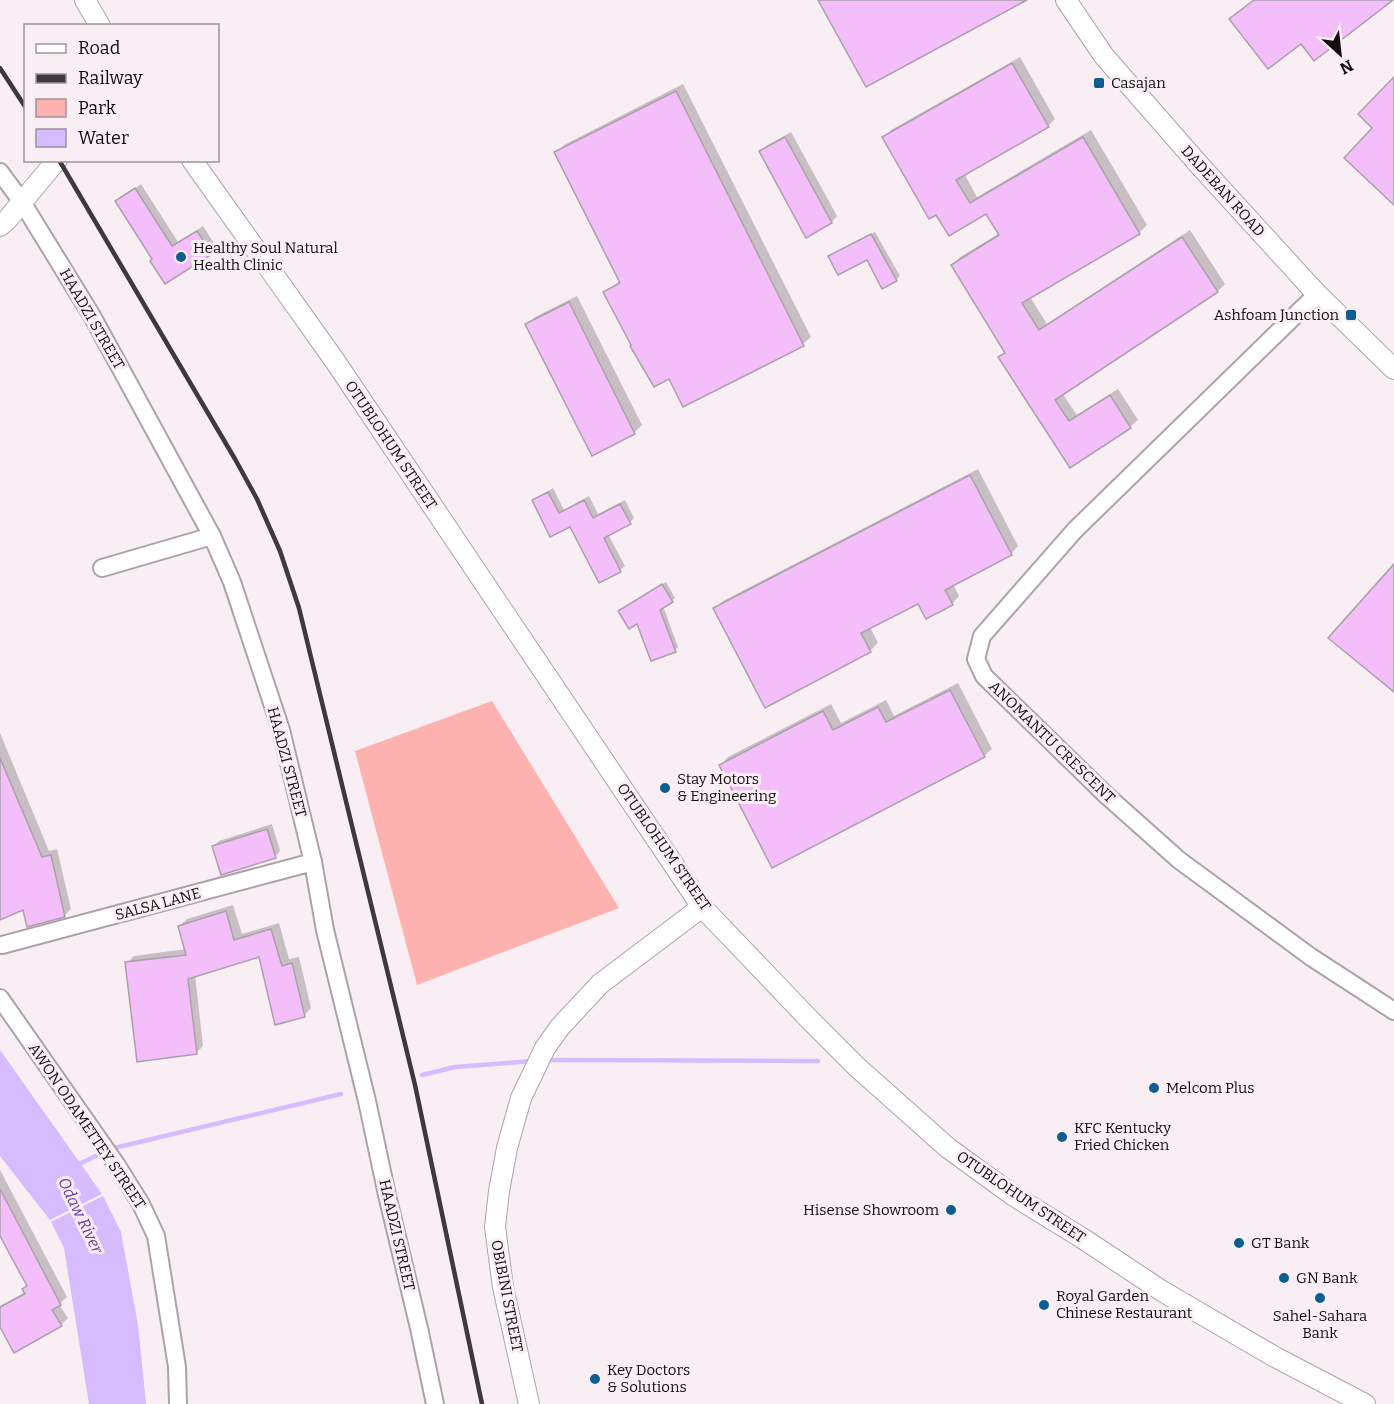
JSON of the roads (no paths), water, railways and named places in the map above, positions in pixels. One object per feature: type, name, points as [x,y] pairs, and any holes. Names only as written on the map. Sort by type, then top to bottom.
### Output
[{"type":"street","points":[[85,0],[99,24]]},
{"type":"street","name":"DADEBAN ROAD","points":[[1066,0],[1104,57],[1201,167],[1317,294],[1394,369]]},
{"type":"street","points":[[0,226],[55,162]]},
{"type":"street","name":"OTUBLOHUM STREET","points":[[193,162],[335,361],[702,906],[857,1067],[948,1148],[1014,1196],[1083,1238],[1162,1291],[1275,1358],[1365,1404]]},
{"type":"street","name":"HAADZI STREET","points":[[0,172],[22,202],[92,316],[212,536],[232,582],[281,730],[313,862],[325,930],[368,1101],[435,1404]]},
{"type":"street","name":"ANOMANTU CRESCENT","points":[[1317,294],[1075,530],[982,636],[976,659],[984,676],[1106,795],[1179,861],[1328,969],[1394,1011]]},
{"type":"street","points":[[102,568],[212,536]]},
{"type":"street","name":"SALSA LANE","points":[[2,945],[313,862]]},
{"type":"street","name":"OBIBINI STREET","points":[[529,1404],[503,1287],[495,1227],[507,1148],[521,1098],[545,1048],[560,1027],[600,984],[702,906]]},
{"type":"street","name":"AWON ODAMETTEY STREET","points":[[0,998],[116,1164],[141,1204],[156,1236],[177,1367],[178,1404]]},
{"type":"water","points":[[0,1050],[102,1194],[50,1220],[0,1156]]},
{"type":"water","name":"Odaw River","points":[[103,1196],[121,1232],[138,1325],[146,1404],[89,1404],[64,1248],[51,1222]]},
{"type":"waterway","points":[[550,1060],[818,1061]]},
{"type":"waterway","points":[[422,1075],[455,1067],[533,1061]]},
{"type":"waterway","points":[[110,1149],[341,1094]]},
{"type":"waterway","points":[[75,1166],[102,1153]]},
{"type":"railway","points":[[0,68],[24,105]]},
{"type":"railway","points":[[60,162],[235,459],[257,499],[280,551],[299,608],[415,1085],[482,1404]]},
{"type":"place","name":"Casajan","points":[[1099,83]]},
{"type":"place","name":"Healthy Soul Natural Health Clinic","points":[[181,257]]},
{"type":"place","name":"Ashfoam Junction","points":[[1351,315]]},
{"type":"place","name":"Stay Motors & Engineering","points":[[665,788]]},
{"type":"place","name":"Melcom Plus","points":[[1154,1088]]},
{"type":"place","name":"KFC Kentucky Fried Chicken","points":[[1062,1137]]},
{"type":"place","name":"Hisense Showroom","points":[[951,1210]]},
{"type":"place","name":"GT Bank","points":[[1239,1243]]},
{"type":"place","name":"GN Bank","points":[[1284,1278]]},
{"type":"place","name":"Sahel-Sahara Bank","points":[[1320,1298]]},
{"type":"place","name":"Royal Garden Chinese Restaurant","points":[[1044,1305]]},
{"type":"place","name":"Key Doctors & Solutions","points":[[595,1379]]}]
